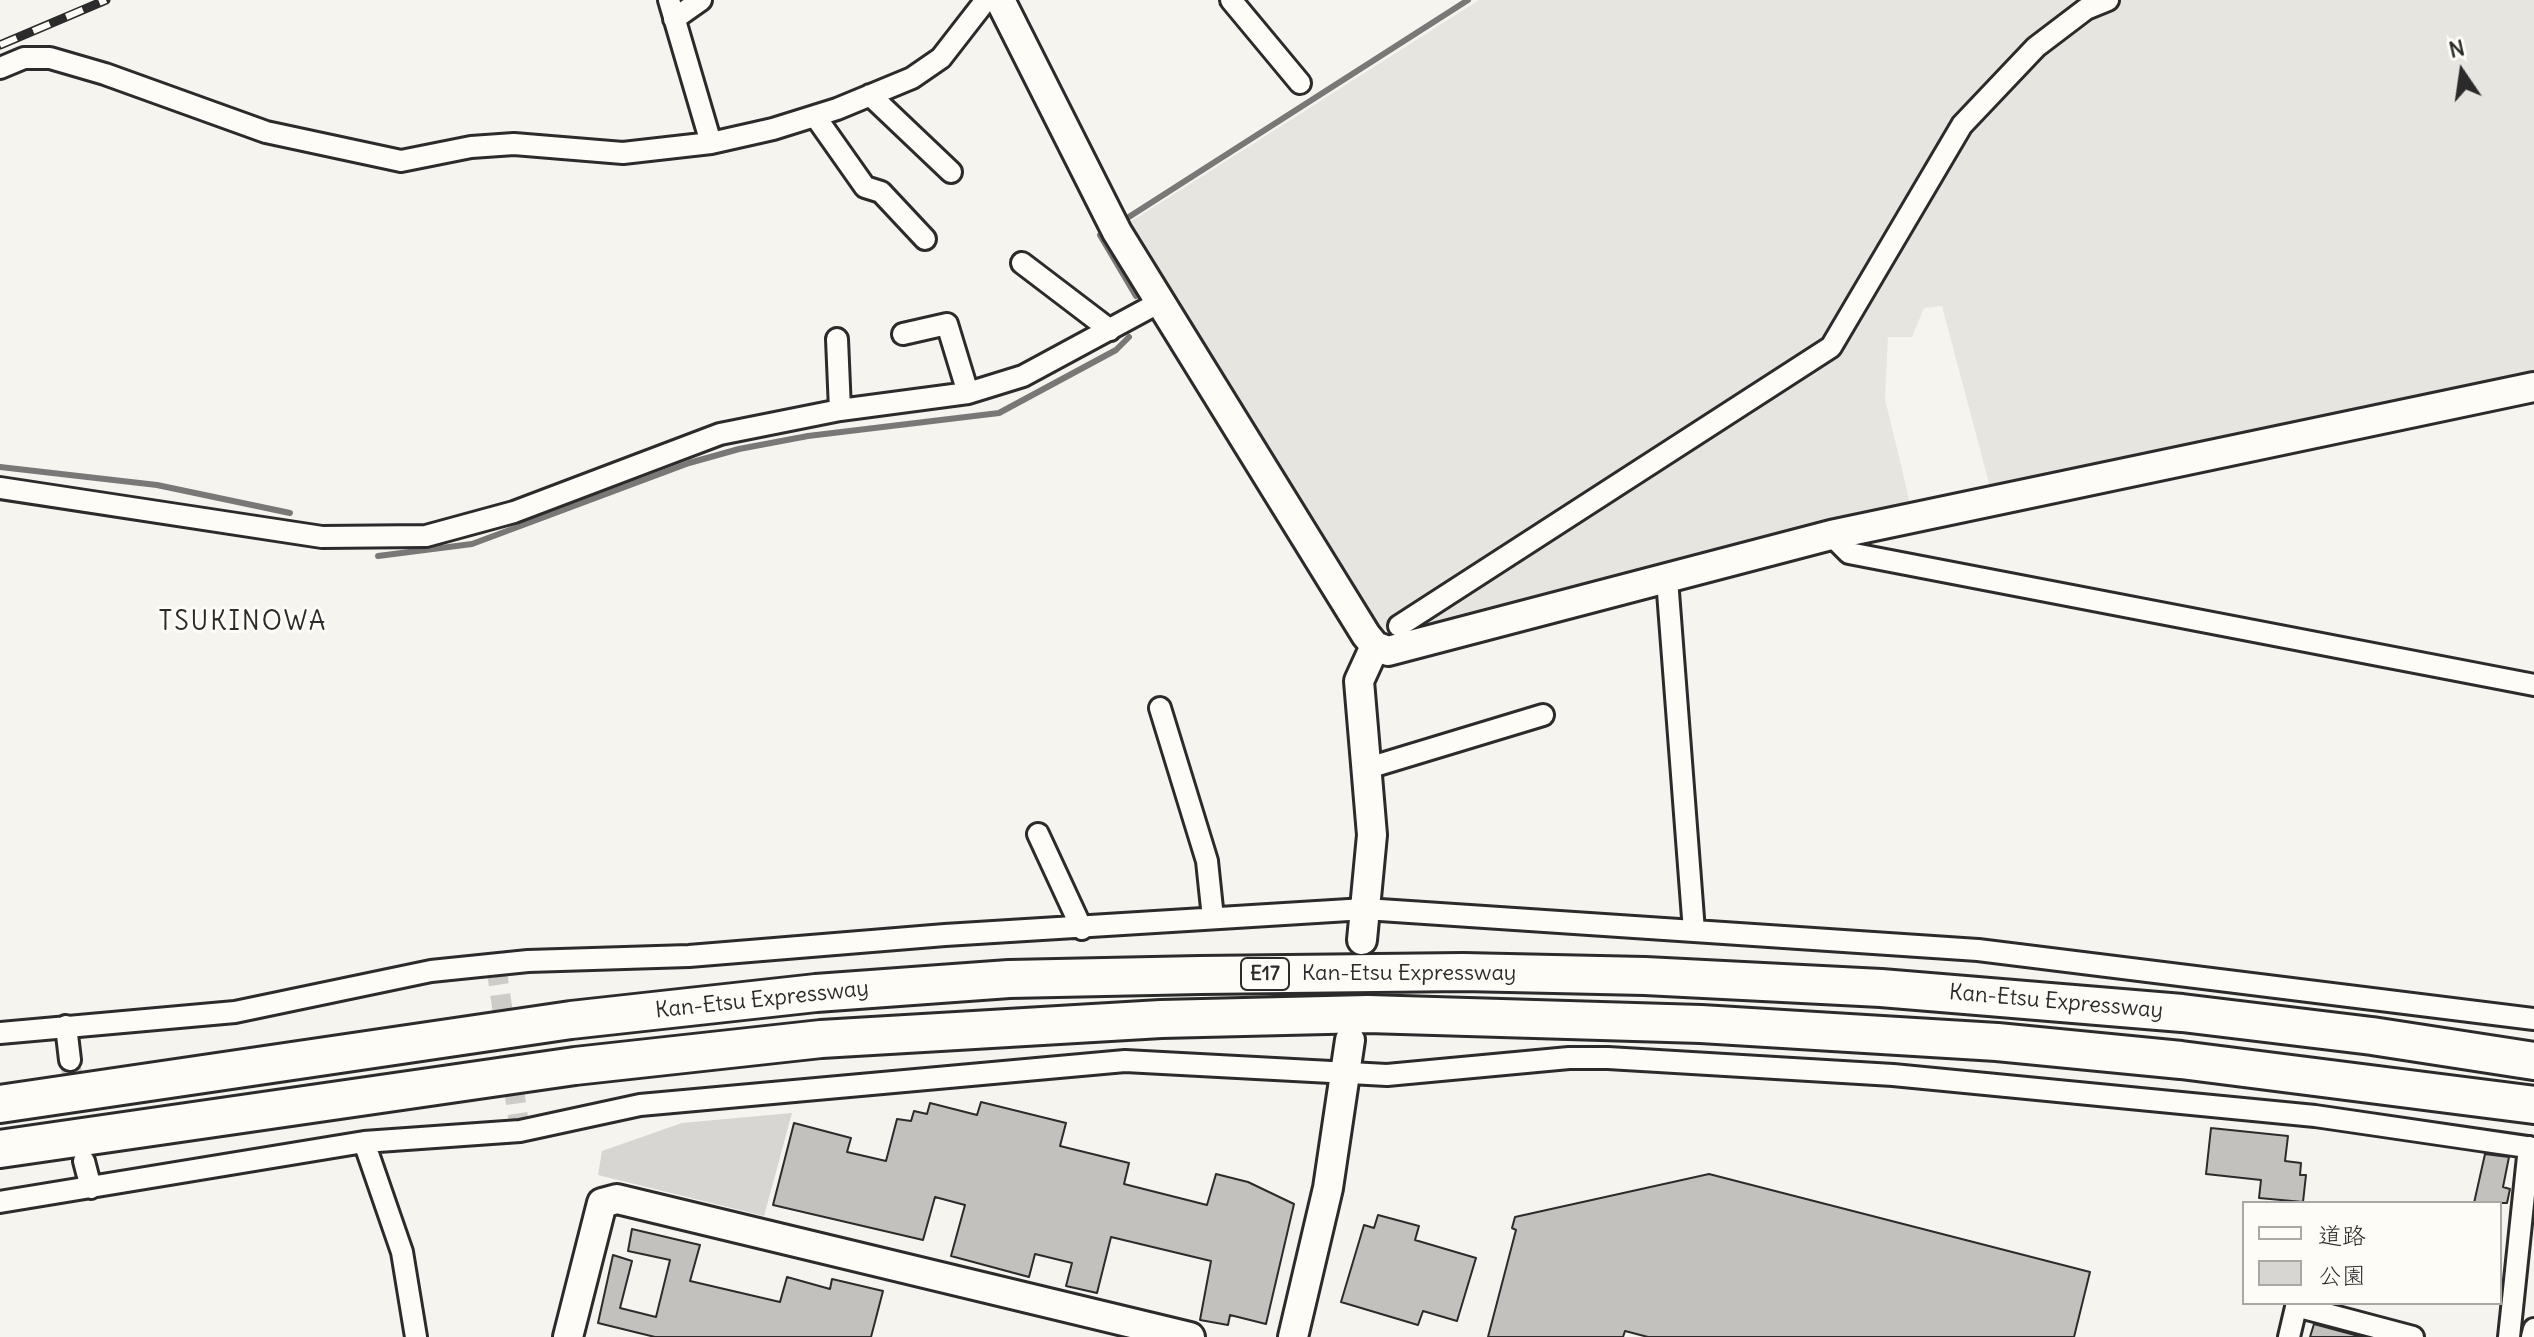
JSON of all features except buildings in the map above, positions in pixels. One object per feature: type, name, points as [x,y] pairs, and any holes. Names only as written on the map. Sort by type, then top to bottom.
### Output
[{"type":"highway","name":"Kan-Etsu Expressway","points":[[0,1104],[587,1018],[816,993],[995,980],[1200,975],[1463,972],[1645,976],[1881,988],[2182,1013],[2372,1036],[2534,1061]]},
{"type":"highway","name":"Kan-Etsu Expressway","points":[[0,1149],[560,1068],[821,1039],[1161,1019],[1368,1014],[1701,1024],[1997,1042],[2255,1068],[2534,1105]]},
{"type":"street","points":[[701,0],[672,9],[711,143]]},
{"type":"street","points":[[0,68],[24,58],[50,58],[105,74],[266,132],[401,161],[514,144],[623,153],[711,143],[815,116],[912,78],[941,58],[986,0]]},
{"type":"street","points":[[1000,0],[1114,226],[1375,646],[1388,651],[1403,650],[1831,535],[2534,387]]},
{"type":"street","points":[[1231,0],[1300,83]]},
{"type":"street","points":[[1399,626],[1831,347],[1962,125],[2036,47],[2086,9],[2108,0]]},
{"type":"street","points":[[870,95],[951,172]]},
{"type":"street","points":[[815,116],[865,187],[881,192],[925,239]]},
{"type":"street","points":[[1022,263],[1110,330]]},
{"type":"street","points":[[0,488],[322,537],[426,536],[514,512],[720,434],[840,410],[968,393],[1023,376],[1160,302]]},
{"type":"street","points":[[903,334],[947,324],[968,393]]},
{"type":"street","points":[[837,339],[840,410]]},
{"type":"street","points":[[1831,535],[1849,553],[2534,685]]},
{"type":"street","points":[[1667,579],[1694,931]]},
{"type":"street","points":[[1362,940],[1372,835],[1359,681],[1375,646]]},
{"type":"street","points":[[1160,708],[1207,861],[1213,918]]},
{"type":"street","points":[[1368,768],[1543,715]]},
{"type":"street","points":[[1038,834],[1082,929]]},
{"type":"street","points":[[0,1033],[235,1012],[431,971],[528,961],[689,956],[945,935],[1082,929],[1365,909],[1978,950],[2534,1019]]},
{"type":"street","points":[[66,1026],[70,1060]]},
{"type":"street","points":[[1293,1337],[1328,1188],[1350,1040]]},
{"type":"street","points":[[0,1202],[364,1142],[520,1131],[640,1105],[1125,1061],[1387,1075],[1569,1058],[1608,1058],[1893,1075],[2315,1116],[2532,1148],[2509,1337]]},
{"type":"street","points":[[364,1142],[402,1252],[416,1337]]},
{"type":"street","points":[[84,1161],[91,1188]]},
{"type":"street","points":[[568,1337],[602,1203],[617,1199],[1190,1337]]},
{"type":"street","points":[[2289,1337],[2296,1305],[2413,1337]]},
{"type":"street","points":[[2532,1337],[2534,1329]]},
{"type":"shaded area","points":[[1479,0],[2534,0],[2534,371],[1990,487],[1942,306],[1924,308],[1912,337],[1888,337],[1885,399],[1910,503],[1810,524],[1399,634],[1381,628],[1127,224]]},
{"type":"green space","points":[[792,1113],[764,1216],[598,1175],[602,1151],[682,1123]]},
{"type":"waterway","points":[[1121,222],[1468,0]]},
{"type":"waterway","points":[[1109,230],[1100,235],[1136,296]]},
{"type":"waterway","points":[[378,556],[472,544],[689,463],[739,449],[808,436],[999,413],[1116,350],[1129,337]]},
{"type":"waterway","points":[[0,467],[157,485],[290,513]]},
{"type":"tunnel","points":[[496,965],[520,1131]]},
{"type":"tunnel","points":[[70,1060],[82,1145]]},
{"type":"railway","points":[[0,45],[106,0]]},
{"type":"district","name":"TSUKINOWA","points":[[243,623]]}]
